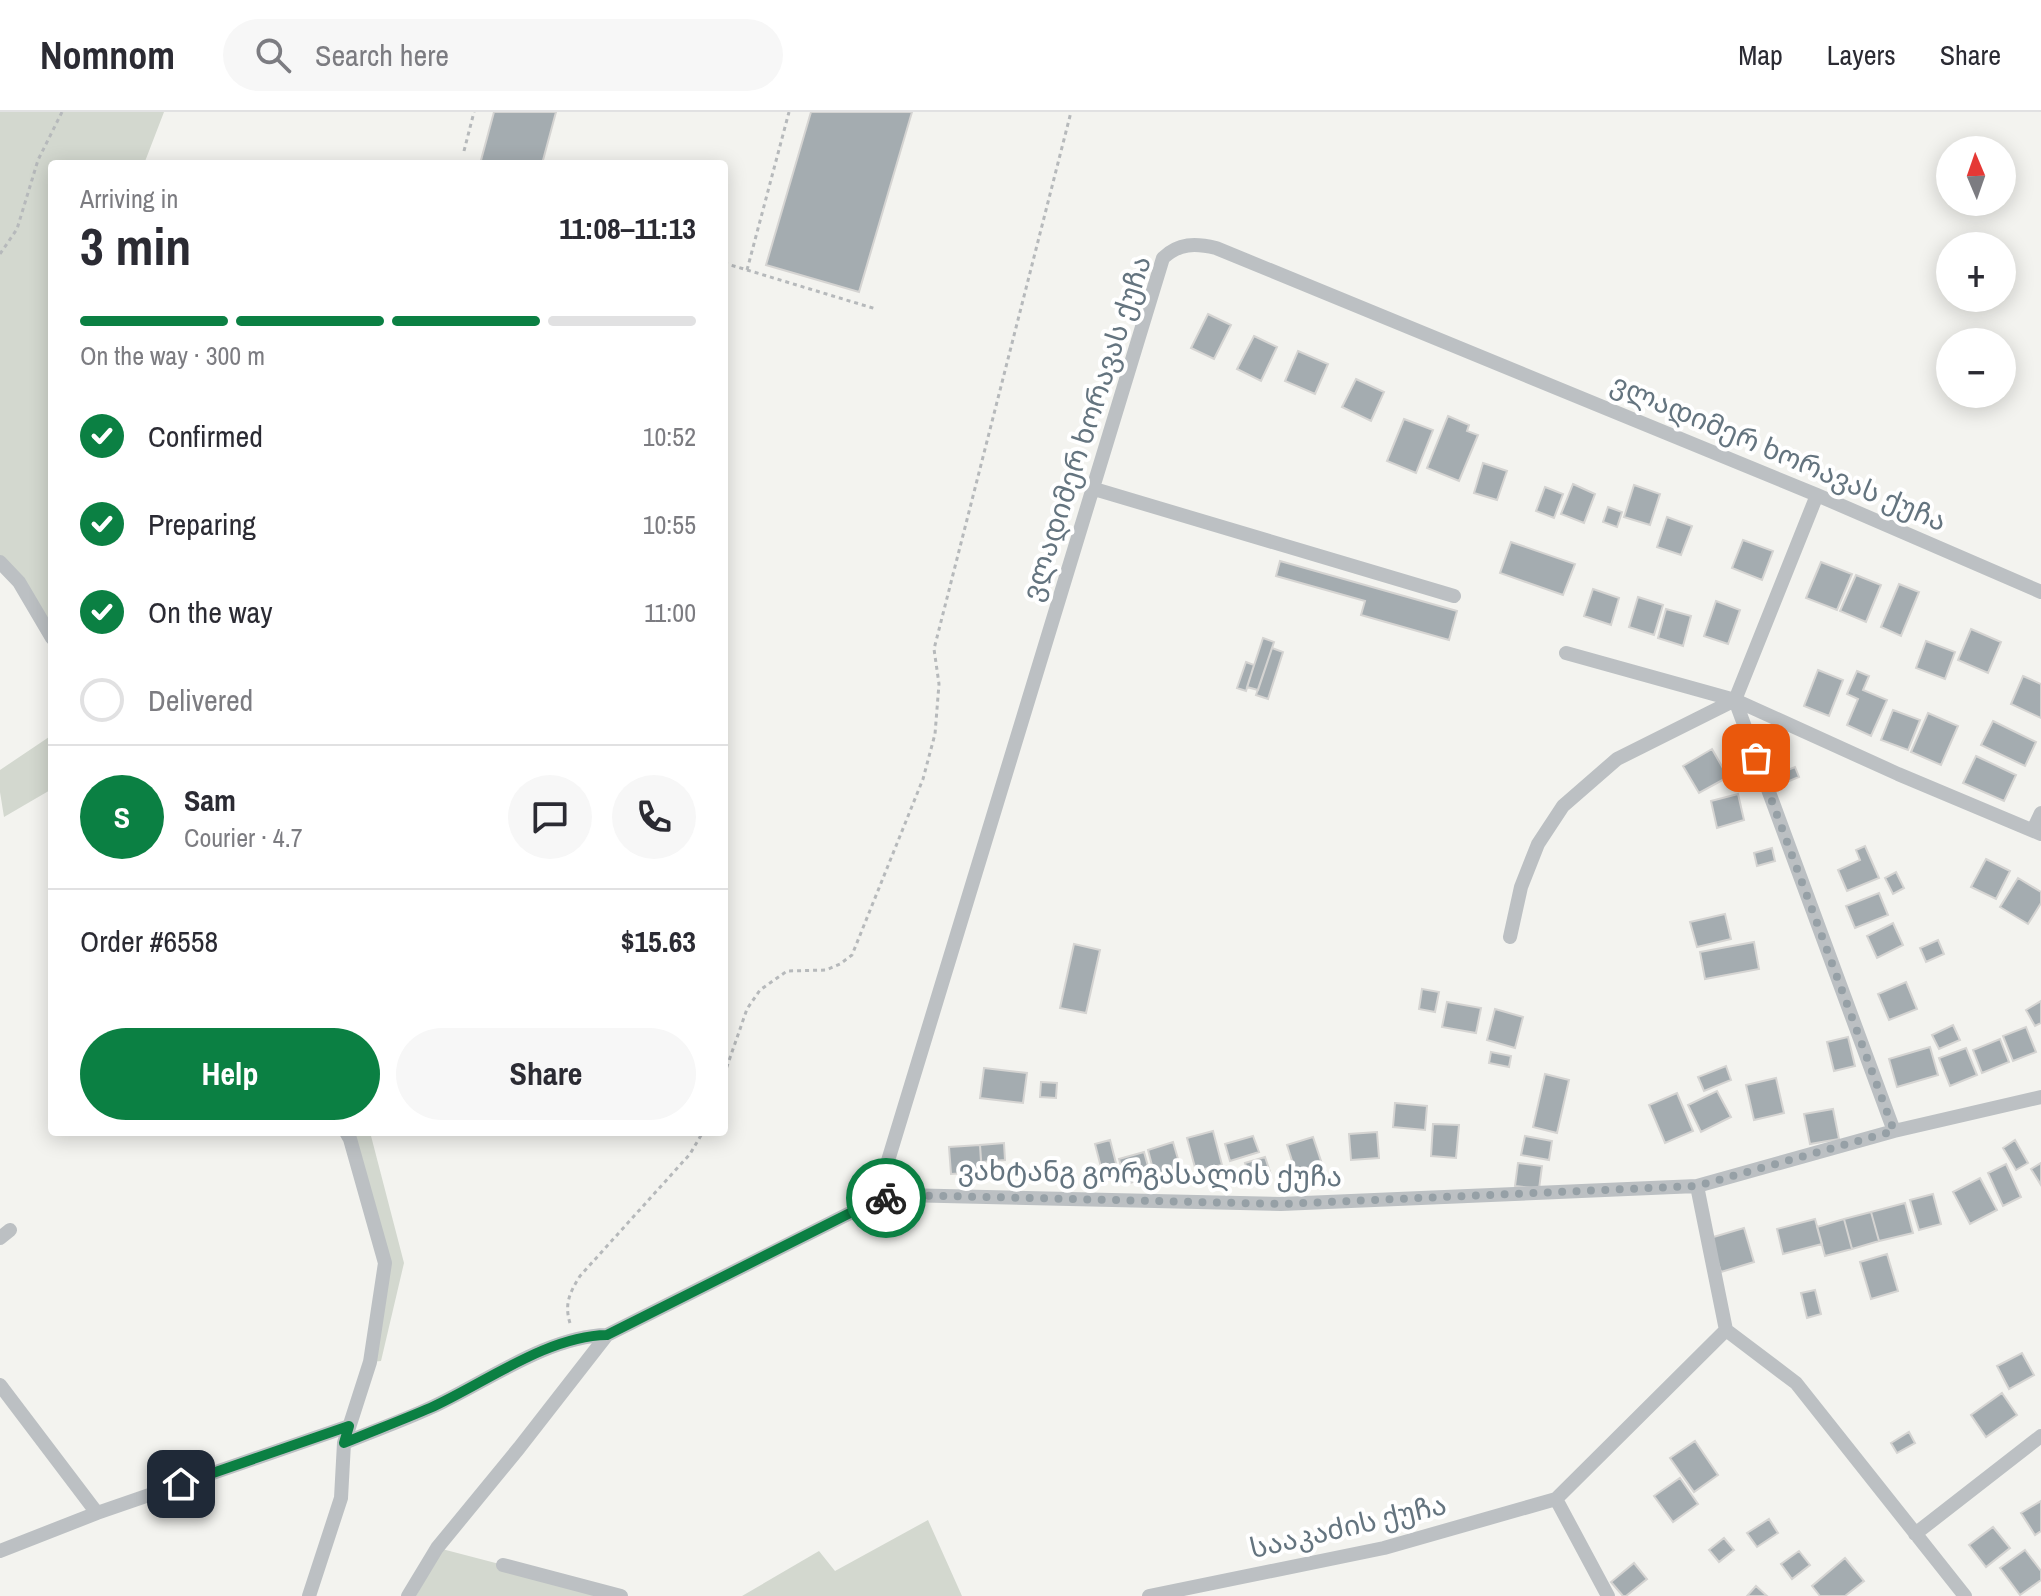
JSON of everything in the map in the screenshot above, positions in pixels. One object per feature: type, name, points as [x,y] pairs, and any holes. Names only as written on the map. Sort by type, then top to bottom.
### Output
[{"type":"street","name":"ვლადიმერ ხორავას ქუჩა","points":[[876,1200],[1091,488],[1163,258],[1170,251],[1191,244],[1216,248],[1817,495],[2041,592]]},
{"type":"street","points":[[1091,488],[1454,596]]},
{"type":"street","points":[[1510,937],[1521,887],[1538,844],[1563,806],[1617,759],[1735,700],[1817,495]]},
{"type":"street","points":[[0,562],[19,582],[48,631]]},
{"type":"street","points":[[1566,653],[1735,700],[1898,774],[2037,832],[2041,813]]},
{"type":"street","points":[[1735,700],[1894,1131]]},
{"type":"street","name":"ვახტანგ გორგასალის ქუჩა","points":[[408,1596],[437,1548],[607,1335],[876,1200],[902,1195],[1281,1204],[1697,1186],[1894,1131],[2041,1097]]},
{"type":"street","points":[[309,1596],[341,1498],[344,1443],[370,1362],[385,1263],[348,1136]]},
{"type":"street","points":[[1697,1186],[1726,1330],[1796,1383],[1965,1596]]},
{"type":"street","points":[[1608,1596],[1556,1499],[1726,1330]]},
{"type":"street","points":[[344,1443],[430,1408],[530,1357],[576,1338],[607,1335]]},
{"type":"street","points":[[0,1385],[97,1513]]},
{"type":"street","points":[[0,1551],[97,1513],[349,1426]]},
{"type":"street","points":[[1915,1534],[2041,1436]]},
{"type":"street","name":"სააკაძის ქუჩა","points":[[1149,1596],[1171,1594],[1384,1548],[1556,1499]]},
{"type":"street","points":[[503,1565],[621,1596]]},
{"type":"path","points":[[0,254],[17,229],[38,160],[62,112]]},
{"type":"path","points":[[464,151],[474,112]]},
{"type":"path","points":[[747,270],[789,112]]},
{"type":"path","points":[[728,1064],[747,1009],[760,990],[787,971],[826,970],[852,955],[923,779],[939,708],[934,649],[1071,112]]},
{"type":"path","points":[[728,264],[876,309]]},
{"type":"path","points":[[576,1338],[568,1319],[569,1296],[580,1276],[690,1154],[701,1136]]},
{"type":"shaded area","points":[[0,112],[164,112],[146,160],[48,160],[48,632],[0,562]]},
{"type":"shaded area","points":[[48,738],[48,791],[4,817],[0,770]]},
{"type":"shaded area","points":[[347,1136],[371,1136],[404,1263],[381,1361],[370,1362],[385,1263]]},
{"type":"shaded area","points":[[928,1520],[962,1596],[742,1596],[819,1551],[835,1571]]},
{"type":"shaded area","points":[[442,1549],[621,1596],[416,1596]]},
{"type":"building","points":[[494,112],[556,112],[543,160],[481,160]]},
{"type":"building","points":[[811,112],[912,112],[859,292],[766,265]]},
{"type":"building","points":[[1208,314],[1231,325],[1214,359],[1191,348]]},
{"type":"building","points":[[1254,336],[1277,347],[1261,381],[1237,369]]},
{"type":"building","points":[[1298,351],[1328,364],[1315,394],[1285,381]]},
{"type":"building","points":[[1356,379],[1384,392],[1371,421],[1342,407]]},
{"type":"building","points":[[1448,416],[1469,425],[1467,431],[1478,435],[1459,481],[1427,468]]},
{"type":"building","points":[[1404,419],[1433,430],[1416,473],[1387,461]]},
{"type":"building","points":[[1483,463],[1507,471],[1497,500],[1474,493]]},
{"type":"building","points":[[1573,484],[1595,494],[1584,523],[1561,514]]},
{"type":"building","points":[[1634,485],[1660,494],[1650,525],[1624,517]]},
{"type":"building","points":[[1545,487],[1563,494],[1554,518],[1536,511]]},
{"type":"building","points":[[1608,507],[1622,512],[1617,527],[1603,522]]},
{"type":"building","points":[[1667,517],[1692,526],[1681,555],[1657,547]]},
{"type":"building","points":[[1743,540],[1773,551],[1762,580],[1732,568]]},
{"type":"building","points":[[1511,542],[1575,564],[1563,595],[1500,573]]},
{"type":"building","points":[[1280,561],[1457,611],[1449,640],[1361,615],[1365,601],[1276,576]]},
{"type":"building","points":[[1821,562],[1852,574],[1837,610],[1806,598]]},
{"type":"building","points":[[1856,575],[1881,585],[1866,622],[1840,611]]},
{"type":"building","points":[[1899,584],[1919,592],[1901,636],[1881,627]]},
{"type":"building","points":[[1593,589],[1619,598],[1611,625],[1584,616]]},
{"type":"building","points":[[1638,597],[1663,605],[1654,635],[1629,627]]},
{"type":"building","points":[[1716,601],[1740,610],[1728,644],[1704,636]]},
{"type":"building","points":[[1666,609],[1691,616],[1683,646],[1658,638]]},
{"type":"building","points":[[1971,629],[2001,642],[1988,673],[1958,660]]},
{"type":"building","points":[[1263,638],[1274,642],[1258,690],[1247,687]]},
{"type":"building","points":[[1926,641],[1955,652],[1945,679],[1916,668]]},
{"type":"building","points":[[1272,648],[1283,652],[1268,699],[1256,695]]},
{"type":"building","points":[[1246,662],[1254,665],[1246,691],[1237,688]]},
{"type":"building","points":[[1818,670],[1843,680],[1829,716],[1804,706]]},
{"type":"building","points":[[1857,671],[1869,676],[1863,690],[1887,700],[1871,736],[1847,725],[1858,699],[1847,694]]},
{"type":"building","points":[[2023,676],[2041,684],[2041,718],[2011,704]]},
{"type":"building","points":[[1893,710],[1920,720],[1908,750],[1881,740]]},
{"type":"building","points":[[1928,713],[1958,726],[1941,765],[1911,752]]},
{"type":"building","points":[[1993,721],[2036,742],[2025,766],[1981,745]]},
{"type":"building","points":[[1712,749],[1728,777],[1699,793],[1683,766]]},
{"type":"building","points":[[1976,756],[2016,775],[2004,801],[1963,783]]},
{"type":"building","points":[[1795,767],[1799,777],[1782,784],[1778,774]]},
{"type":"building","points":[[1738,794],[1744,820],[1717,828],[1711,801]]},
{"type":"building","points":[[1865,846],[1879,878],[1847,891],[1838,870],[1860,860],[1856,850]]},
{"type":"building","points":[[1772,848],[1775,861],[1757,866],[1754,853]]},
{"type":"building","points":[[1986,859],[2010,871],[1996,899],[1971,887]]},
{"type":"building","points":[[1896,872],[1904,888],[1893,894],[1885,878]]},
{"type":"building","points":[[2018,878],[2041,892],[2041,903],[2028,924],[2000,907]]},
{"type":"building","points":[[1879,893],[1888,915],[1855,928],[1846,906]]},
{"type":"building","points":[[1725,914],[1731,939],[1697,947],[1690,922]]},
{"type":"building","points":[[1893,923],[1903,945],[1877,958],[1867,936]]},
{"type":"building","points":[[1938,940],[1944,954],[1926,962],[1920,948]]},
{"type":"building","points":[[1754,942],[1759,969],[1705,979],[1700,952]]},
{"type":"building","points":[[1074,944],[1100,950],[1086,1013],[1060,1008]]},
{"type":"building","points":[[1906,982],[1917,1009],[1889,1020],[1878,994]]},
{"type":"building","points":[[1422,989],[1439,992],[1435,1012],[1419,1009]]},
{"type":"building","points":[[2041,1001],[2041,1023],[2035,1026],[2026,1010]]},
{"type":"building","points":[[1447,1002],[1481,1008],[1476,1033],[1442,1027]]},
{"type":"building","points":[[1495,1009],[1523,1017],[1515,1048],[1487,1040]]},
{"type":"building","points":[[1953,1025],[1960,1040],[1939,1049],[1932,1035]]},
{"type":"building","points":[[2026,1027],[2036,1052],[2013,1061],[2003,1036]]},
{"type":"building","points":[[1848,1037],[1855,1066],[1834,1071],[1827,1042]]},
{"type":"building","points":[[2000,1039],[2009,1062],[1982,1073],[1973,1050]]},
{"type":"building","points":[[1930,1047],[1938,1075],[1897,1087],[1889,1059]]},
{"type":"building","points":[[1966,1048],[1977,1075],[1950,1086],[1939,1058]]},
{"type":"building","points":[[1491,1052],[1511,1056],[1509,1067],[1489,1063]]},
{"type":"building","points":[[1726,1066],[1731,1080],[1704,1091],[1698,1077]]},
{"type":"building","points":[[984,1068],[1027,1073],[1023,1103],[980,1098]]},
{"type":"building","points":[[1545,1074],[1569,1080],[1557,1133],[1533,1127]]},
{"type":"building","points":[[1776,1078],[1784,1113],[1754,1120],[1746,1085]]},
{"type":"building","points":[[1041,1082],[1057,1083],[1056,1098],[1040,1097]]},
{"type":"building","points":[[1717,1091],[1731,1117],[1701,1132],[1688,1105]]},
{"type":"building","points":[[1677,1093],[1693,1131],[1665,1143],[1649,1105]]},
{"type":"building","points":[[1395,1103],[1427,1106],[1425,1130],[1393,1127]]},
{"type":"building","points":[[1833,1109],[1839,1139],[1810,1144],[1804,1114]]},
{"type":"building","points":[[1433,1124],[1459,1125],[1456,1158],[1431,1156]]},
{"type":"building","points":[[1213,1131],[1222,1165],[1196,1171],[1187,1138]]},
{"type":"building","points":[[1377,1132],[1379,1158],[1351,1160],[1349,1134]]},
{"type":"building","points":[[1253,1136],[1259,1152],[1230,1161],[1225,1144]]},
{"type":"building","points":[[1525,1136],[1552,1141],[1549,1160],[1521,1155]]},
{"type":"building","points":[[1313,1137],[1322,1164],[1296,1173],[1287,1145]]},
{"type":"building","points":[[1110,1140],[1118,1171],[1103,1175],[1095,1144]]},
{"type":"building","points":[[2015,1140],[2028,1163],[2016,1170],[2003,1148]]},
{"type":"building","points":[[1173,1142],[1181,1169],[1155,1177],[1148,1150]]},
{"type":"building","points":[[1004,1143],[1005,1160],[981,1162],[980,1145]]},
{"type":"building","points":[[980,1145],[982,1172],[951,1174],[949,1147]]},
{"type":"building","points":[[1144,1152],[1151,1177],[1126,1184],[1119,1159]]},
{"type":"building","points":[[1265,1157],[1272,1178],[1252,1185],[1245,1163]]},
{"type":"building","points":[[1518,1163],[1542,1166],[1539,1189],[1515,1186]]},
{"type":"building","points":[[2041,1163],[2041,1185],[2031,1169]]},
{"type":"building","points":[[2006,1164],[2021,1197],[2003,1206],[1988,1173]]},
{"type":"building","points":[[1980,1178],[1997,1210],[1970,1224],[1953,1192]]},
{"type":"building","points":[[1933,1194],[1941,1224],[1919,1230],[1910,1200]]},
{"type":"building","points":[[1905,1203],[1913,1233],[1879,1241],[1871,1212]]},
{"type":"building","points":[[1871,1212],[1879,1241],[1852,1249],[1844,1219]]},
{"type":"building","points":[[1815,1219],[1822,1244],[1783,1254],[1777,1229]]},
{"type":"building","points":[[1844,1219],[1852,1249],[1825,1256],[1817,1227]]},
{"type":"building","points":[[1744,1228],[1754,1262],[1721,1272],[1710,1238]]},
{"type":"building","points":[[1887,1254],[1898,1291],[1871,1299],[1860,1262]]},
{"type":"building","points":[[1815,1290],[1821,1314],[1807,1318],[1801,1293]]},
{"type":"building","points":[[2022,1353],[2034,1375],[2009,1389],[1997,1366]]},
{"type":"building","points":[[2002,1393],[2017,1415],[1986,1437],[1971,1415]]},
{"type":"building","points":[[1909,1432],[1915,1443],[1897,1453],[1891,1443]]},
{"type":"building","points":[[1695,1441],[1718,1475],[1694,1492],[1670,1458]]},
{"type":"building","points":[[1680,1478],[1698,1504],[1673,1522],[1654,1496]]},
{"type":"building","points":[[2041,1501],[2041,1531],[2035,1535],[2021,1513]]},
{"type":"building","points":[[1769,1519],[1778,1533],[1757,1547],[1747,1533]]},
{"type":"building","points":[[1993,1527],[2010,1548],[1986,1567],[1969,1545]]},
{"type":"building","points":[[1724,1538],[1734,1550],[1719,1562],[1709,1550]]},
{"type":"building","points":[[2025,1550],[2041,1571],[2041,1580],[2020,1595],[2000,1568]]},
{"type":"building","points":[[1799,1551],[1810,1565],[1792,1579],[1781,1564]]},
{"type":"building","points":[[1845,1558],[1864,1581],[1845,1596],[1820,1596],[1812,1586]]},
{"type":"building","points":[[1634,1563],[1647,1579],[1623,1596],[1611,1582]]},
{"type":"building","points":[[1756,1586],[1767,1596],[1747,1596]]},
{"type":"way so far","points":[[886,1198],[902,1195],[1281,1204],[1697,1186],[1894,1131],[1756,758]]},
{"type":"route","points":[[181,1484],[349,1426],[344,1443],[430,1408],[565,1342],[591,1335],[607,1335],[876,1200],[886,1198]]}]
